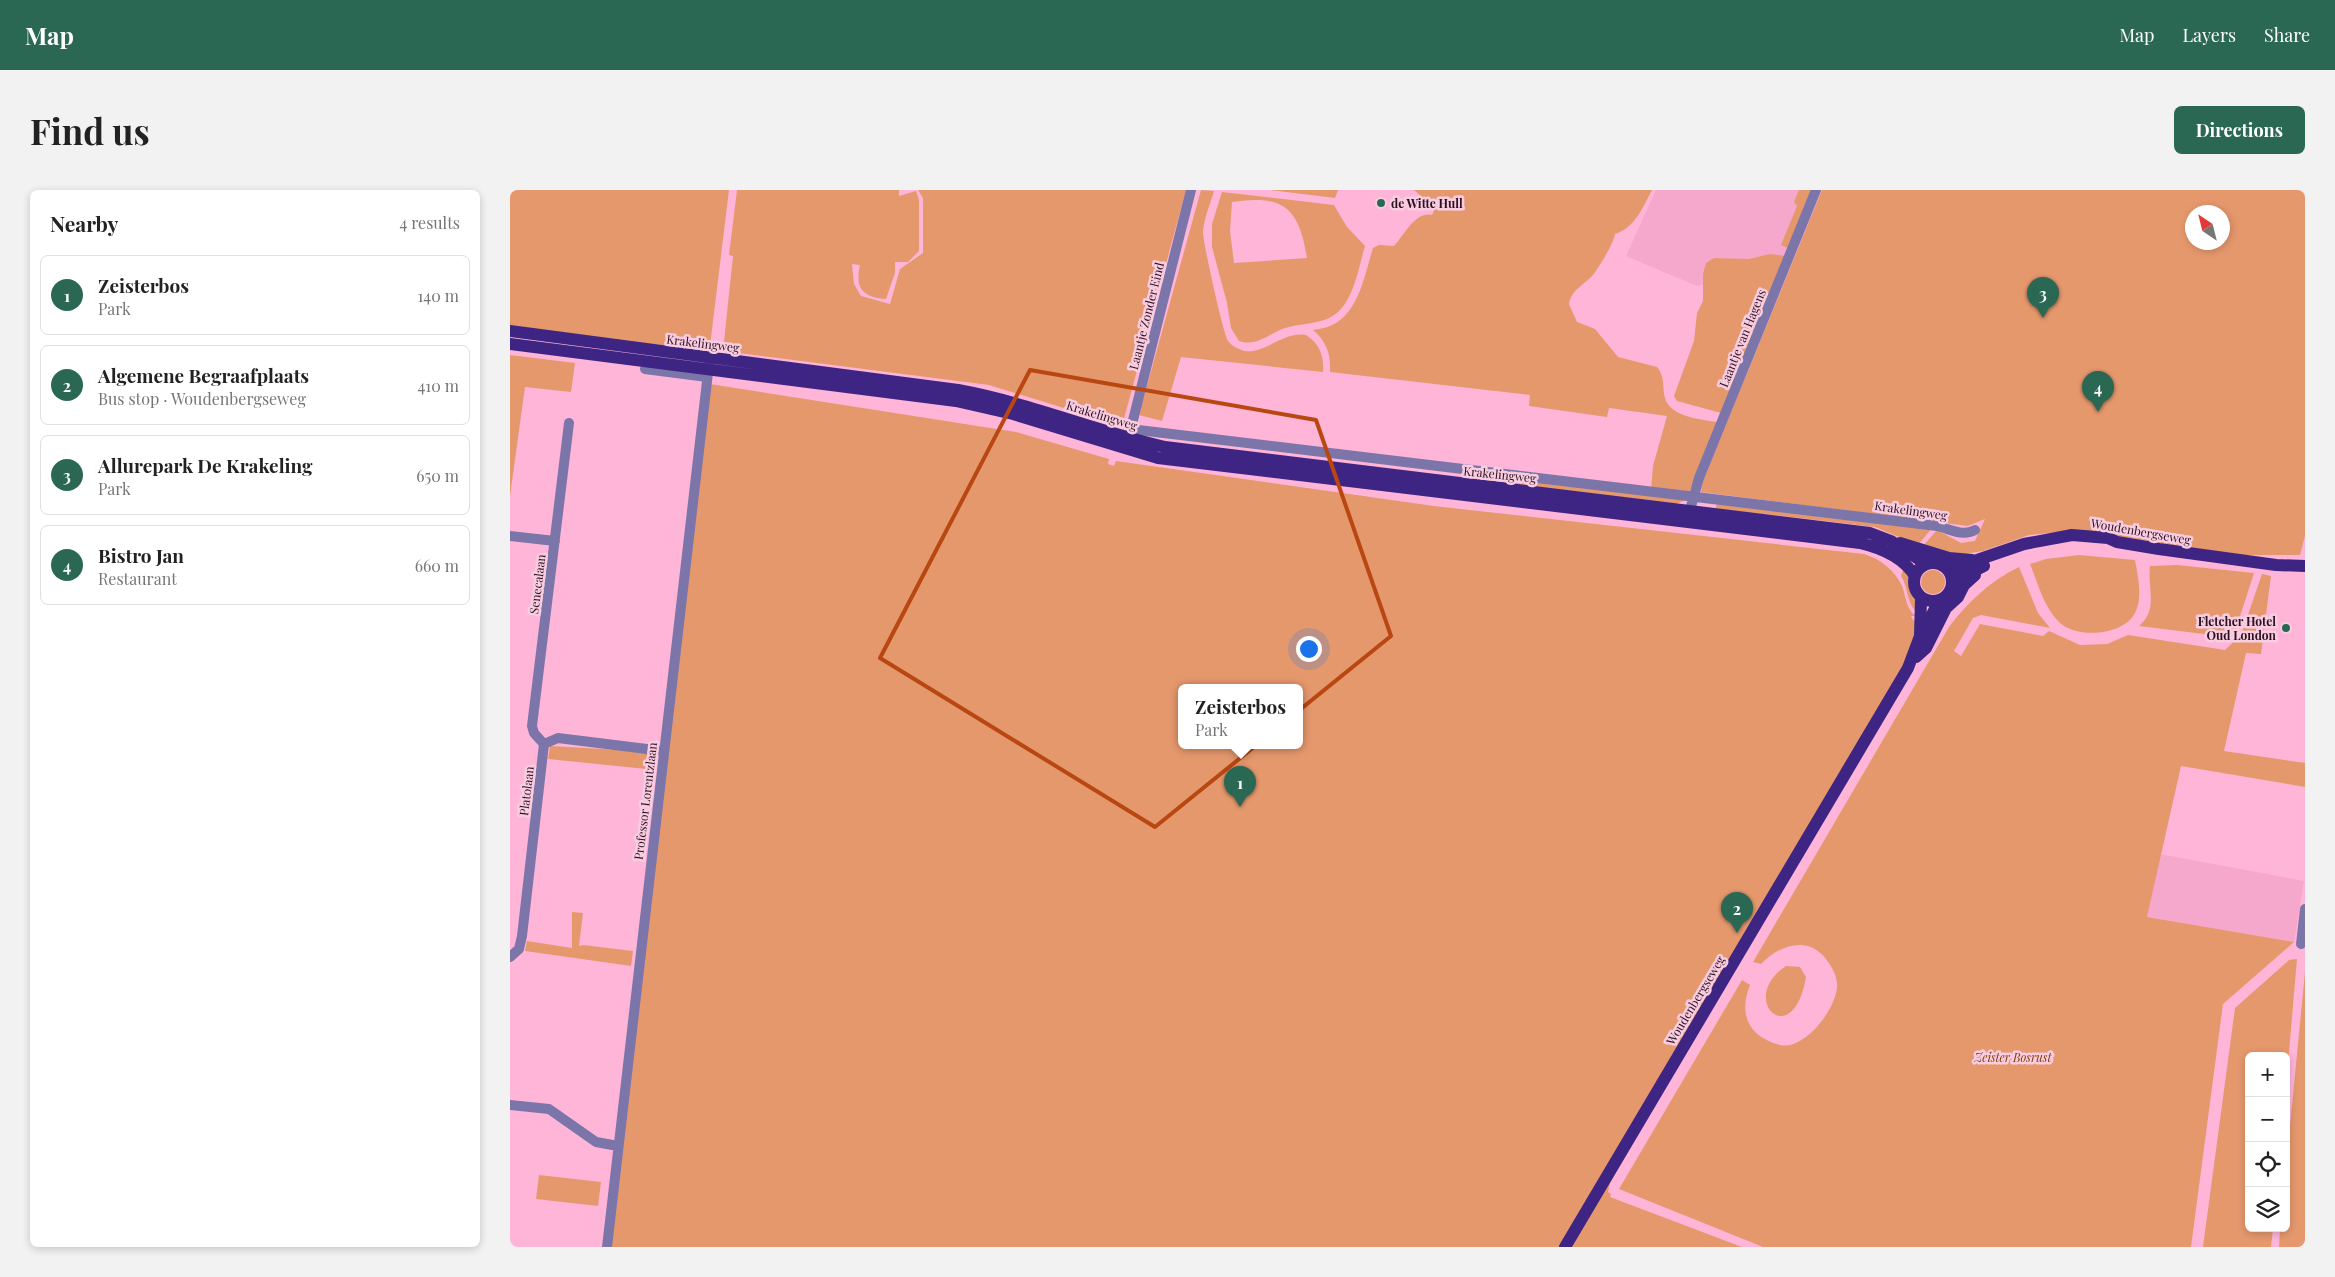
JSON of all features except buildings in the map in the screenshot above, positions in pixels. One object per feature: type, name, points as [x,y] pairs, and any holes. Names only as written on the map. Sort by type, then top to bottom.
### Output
[{"type":"main road","name":"Krakelingweg","points":[[510,332],[708,368]]},
{"type":"main road","name":"Krakelingweg","points":[[510,344],[708,368],[900,382],[986,395],[1127,438],[1165,447],[1688,515],[1870,533],[1890,542],[1926,564]]},
{"type":"main road","name":"Krakelingweg","points":[[1688,515],[1874,546],[1886,551],[1904,564],[1915,576]]},
{"type":"main road","name":"Woudenbergseweg","points":[[1979,564],[2044,543],[2077,540],[2117,542],[2276,565],[2305,566]]},
{"type":"main road","points":[[1890,542],[1910,544],[1949,558],[1979,564]]},
{"type":"main road","points":[[1953,582],[1948,570],[1941,564],[1926,564],[1915,576],[1914,583],[1921,598],[1931,602],[1938,601],[1949,594],[1953,582],[1979,564]]},
{"type":"main road","points":[[1948,570],[1979,564]]},
{"type":"main road","points":[[1912,660],[1926,648],[1942,614],[1979,564]]},
{"type":"main road","name":"Woudenbergseweg","points":[[1920,636],[1921,598]]},
{"type":"main road","name":"Woudenbergseweg","points":[[1564,1247],[1912,660],[1920,636],[1938,601]]},
{"type":"street","name":"Laantje Zonder Eind","points":[[1127,438],[1192,190]]},
{"type":"street","name":"Laantje van Hagens","points":[[1693,496],[1816,190]]},
{"type":"street","name":"Krakelingweg","points":[[645,369],[708,368]]},
{"type":"street","name":"Professor Lorentzlaan","points":[[607,1247],[708,368]]},
{"type":"street","name":"Senecalaan","points":[[544,744],[534,733],[532,726],[570,423]]},
{"type":"street","name":"Krakelingweg","points":[[1127,438],[1693,496],[1938,526],[1961,534],[1970,534],[1975,530]]},
{"type":"street","points":[[1688,515],[1693,496]]},
{"type":"street","points":[[510,536],[555,541]]},
{"type":"street","points":[[544,744],[558,738],[663,752]]},
{"type":"street","name":"Platolaan","points":[[510,957],[519,949],[522,936],[544,744]]},
{"type":"street","points":[[2300,944],[2305,909]]},
{"type":"street","points":[[510,1105],[549,1109],[596,1142],[618,1146]]},
{"type":"highlighted area","points":[[1030,370],[1316,420],[1391,636],[1155,827],[880,658]]},
{"type":"shaded area","points":[[1656,190],[1812,190],[1780,265],[1697,286],[1626,256]]},
{"type":"shaded area","points":[[2160,854],[2304,881],[2294,942],[2147,917]]},
{"type":"green space","points":[[510,190],[729,190],[709,354],[510,329]]},
{"type":"green space","points":[[737,190],[899,190],[899,196],[916,191],[919,200],[919,251],[908,262],[895,262],[895,273],[886,299],[871,296],[862,290],[859,280],[860,265],[852,264],[854,284],[861,296],[890,304],[900,269],[923,253],[923,198],[918,190],[1186,190],[1122,426],[989,385],[723,351],[733,256],[729,255]]},
{"type":"green space","points":[[1201,190],[1214,191],[1203,232],[1222,322],[1228,341],[1233,346],[1244,351],[1252,351],[1290,336],[1306,335],[1318,346],[1323,361],[1323,372],[1181,357],[1162,421],[1139,415]]},
{"type":"green space","points":[[1270,190],[1338,190],[1335,198]]},
{"type":"green space","points":[[1414,190],[1652,190],[1642,210],[1633,222],[1615,234],[1599,266],[1593,275],[1575,291],[1569,304],[1577,322],[1595,329],[1618,357],[1657,367],[1662,376],[1666,402],[1671,408],[1685,415],[1717,422],[1689,493],[1651,490],[1653,466],[1667,416],[1609,408],[1607,417],[1529,406],[1530,395],[1330,372],[1330,360],[1325,344],[1313,330],[1332,325],[1349,311],[1360,291],[1373,248],[1379,245],[1394,246],[1415,220],[1426,215],[1432,215],[1435,208]]},
{"type":"green space","points":[[1799,190],[1812,190],[1788,248],[1781,245],[1797,206],[1794,202]]},
{"type":"green space","points":[[1822,190],[2305,190],[2305,536],[2300,555],[2237,555],[2079,530],[2029,535],[1983,551],[1958,555],[1923,546],[1937,530],[1961,543],[1975,541],[1985,519],[1968,526],[1701,492],[1703,481]]},
{"type":"green space","points":[[1222,192],[1334,205],[1347,227],[1365,246],[1349,298],[1336,314],[1327,319],[1285,328],[1257,341],[1239,341],[1231,328],[1227,303],[1212,247],[1212,224]],"holes":[[[1265,200],[1277,203],[1294,217],[1304,241],[1307,258],[1234,263],[1230,231],[1232,202]]]},
{"type":"green space","points":[[1770,254],[1785,256],[1721,413],[1677,401],[1674,396],[1694,341],[1697,313],[1703,301],[1703,274],[1706,263],[1714,258],[1749,259]]},
{"type":"green space","points":[[510,355],[575,363],[571,392],[525,387],[510,496]]},
{"type":"green space","points":[[710,384],[1016,432],[1109,459],[1108,464],[1114,466],[1116,461],[1434,506],[1864,554],[1876,559],[1891,570],[1902,586],[1908,607],[1917,616],[1911,616],[1913,620],[1917,621],[1913,644],[1907,662],[1610,1183],[1608,1192],[1611,1194],[1610,1197],[1742,1247],[607,1247]]},
{"type":"green space","points":[[1464,472],[1685,500],[1674,505],[1462,481]]},
{"type":"green space","points":[[1717,502],[1932,528],[1918,545],[1875,527],[1765,514],[1715,512]]},
{"type":"green space","points":[[2079,555],[2135,560],[2139,601],[2135,613],[2129,621],[2110,630],[2087,633],[2067,627],[2053,616],[2030,564],[2046,559]]},
{"type":"green space","points":[[2177,565],[2254,573],[2235,632],[2228,637],[2139,626],[2149,613],[2151,598],[2150,566]]},
{"type":"green space","name":"Zeister Bosrust","points":[[2019,567],[2038,613],[2050,628],[1981,615],[1973,618],[1954,651],[1961,656],[1980,624],[2043,636],[2049,631],[2080,645],[2107,644],[2128,635],[2225,650],[2241,635],[2262,574],[2271,576],[2261,654],[2246,653],[2224,751],[2305,763],[2305,787],[2181,766],[2147,917],[2294,942],[2223,1004],[2191,1247],[1763,1247],[1619,1189],[1742,980],[1750,985],[1745,1006],[1749,1023],[1754,1030],[1769,1041],[1780,1045],[1790,1045],[1800,1041],[1819,1025],[1832,1003],[1837,983],[1832,968],[1819,952],[1811,947],[1794,945],[1776,952],[1761,964],[1753,962],[1949,627],[1980,593]]},
{"type":"green space","points":[[1903,570],[1914,589],[1916,611],[1911,604],[1901,576]]},
{"type":"green space","points":[[1933,570],[1942,573],[1945,582],[1942,591],[1933,594],[1924,591],[1921,582],[1924,573]]},
{"type":"green space","points":[[550,746],[658,752],[656,770],[548,759]]},
{"type":"green space","points":[[572,912],[583,913],[579,946],[633,951],[631,966],[525,951],[527,941],[572,948]]},
{"type":"green space","points":[[2297,959],[2289,1052],[2245,1052],[2245,1232],[2273,1232],[2271,1247],[2203,1247],[2235,1008],[2289,960]]},
{"type":"green space","points":[[1786,966],[1800,967],[1806,977],[1799,1000],[1790,1012],[1781,1016],[1772,1013],[1767,1004],[1766,992],[1772,979]]},
{"type":"green space","points":[[2305,972],[2305,1247],[2279,1247],[2280,1232],[2290,1232],[2290,1126]]},
{"type":"green space","points":[[539,1175],[601,1182],[598,1206],[536,1199]]},
{"type":"place","name":"de Witte Hull","points":[[1381,203]]},
{"type":"place","name":"Allurepark De Krakeling","points":[[2043,318]]},
{"type":"place","name":"Bistro Jan","points":[[2098,412]]},
{"type":"place","name":"Fletcher Hotel Oud London","points":[[2286,628]]},
{"type":"place","name":"Zeisterbos","points":[[1240,807]]},
{"type":"place","name":"Algemene Begraafplaats","points":[[1737,933]]}]
